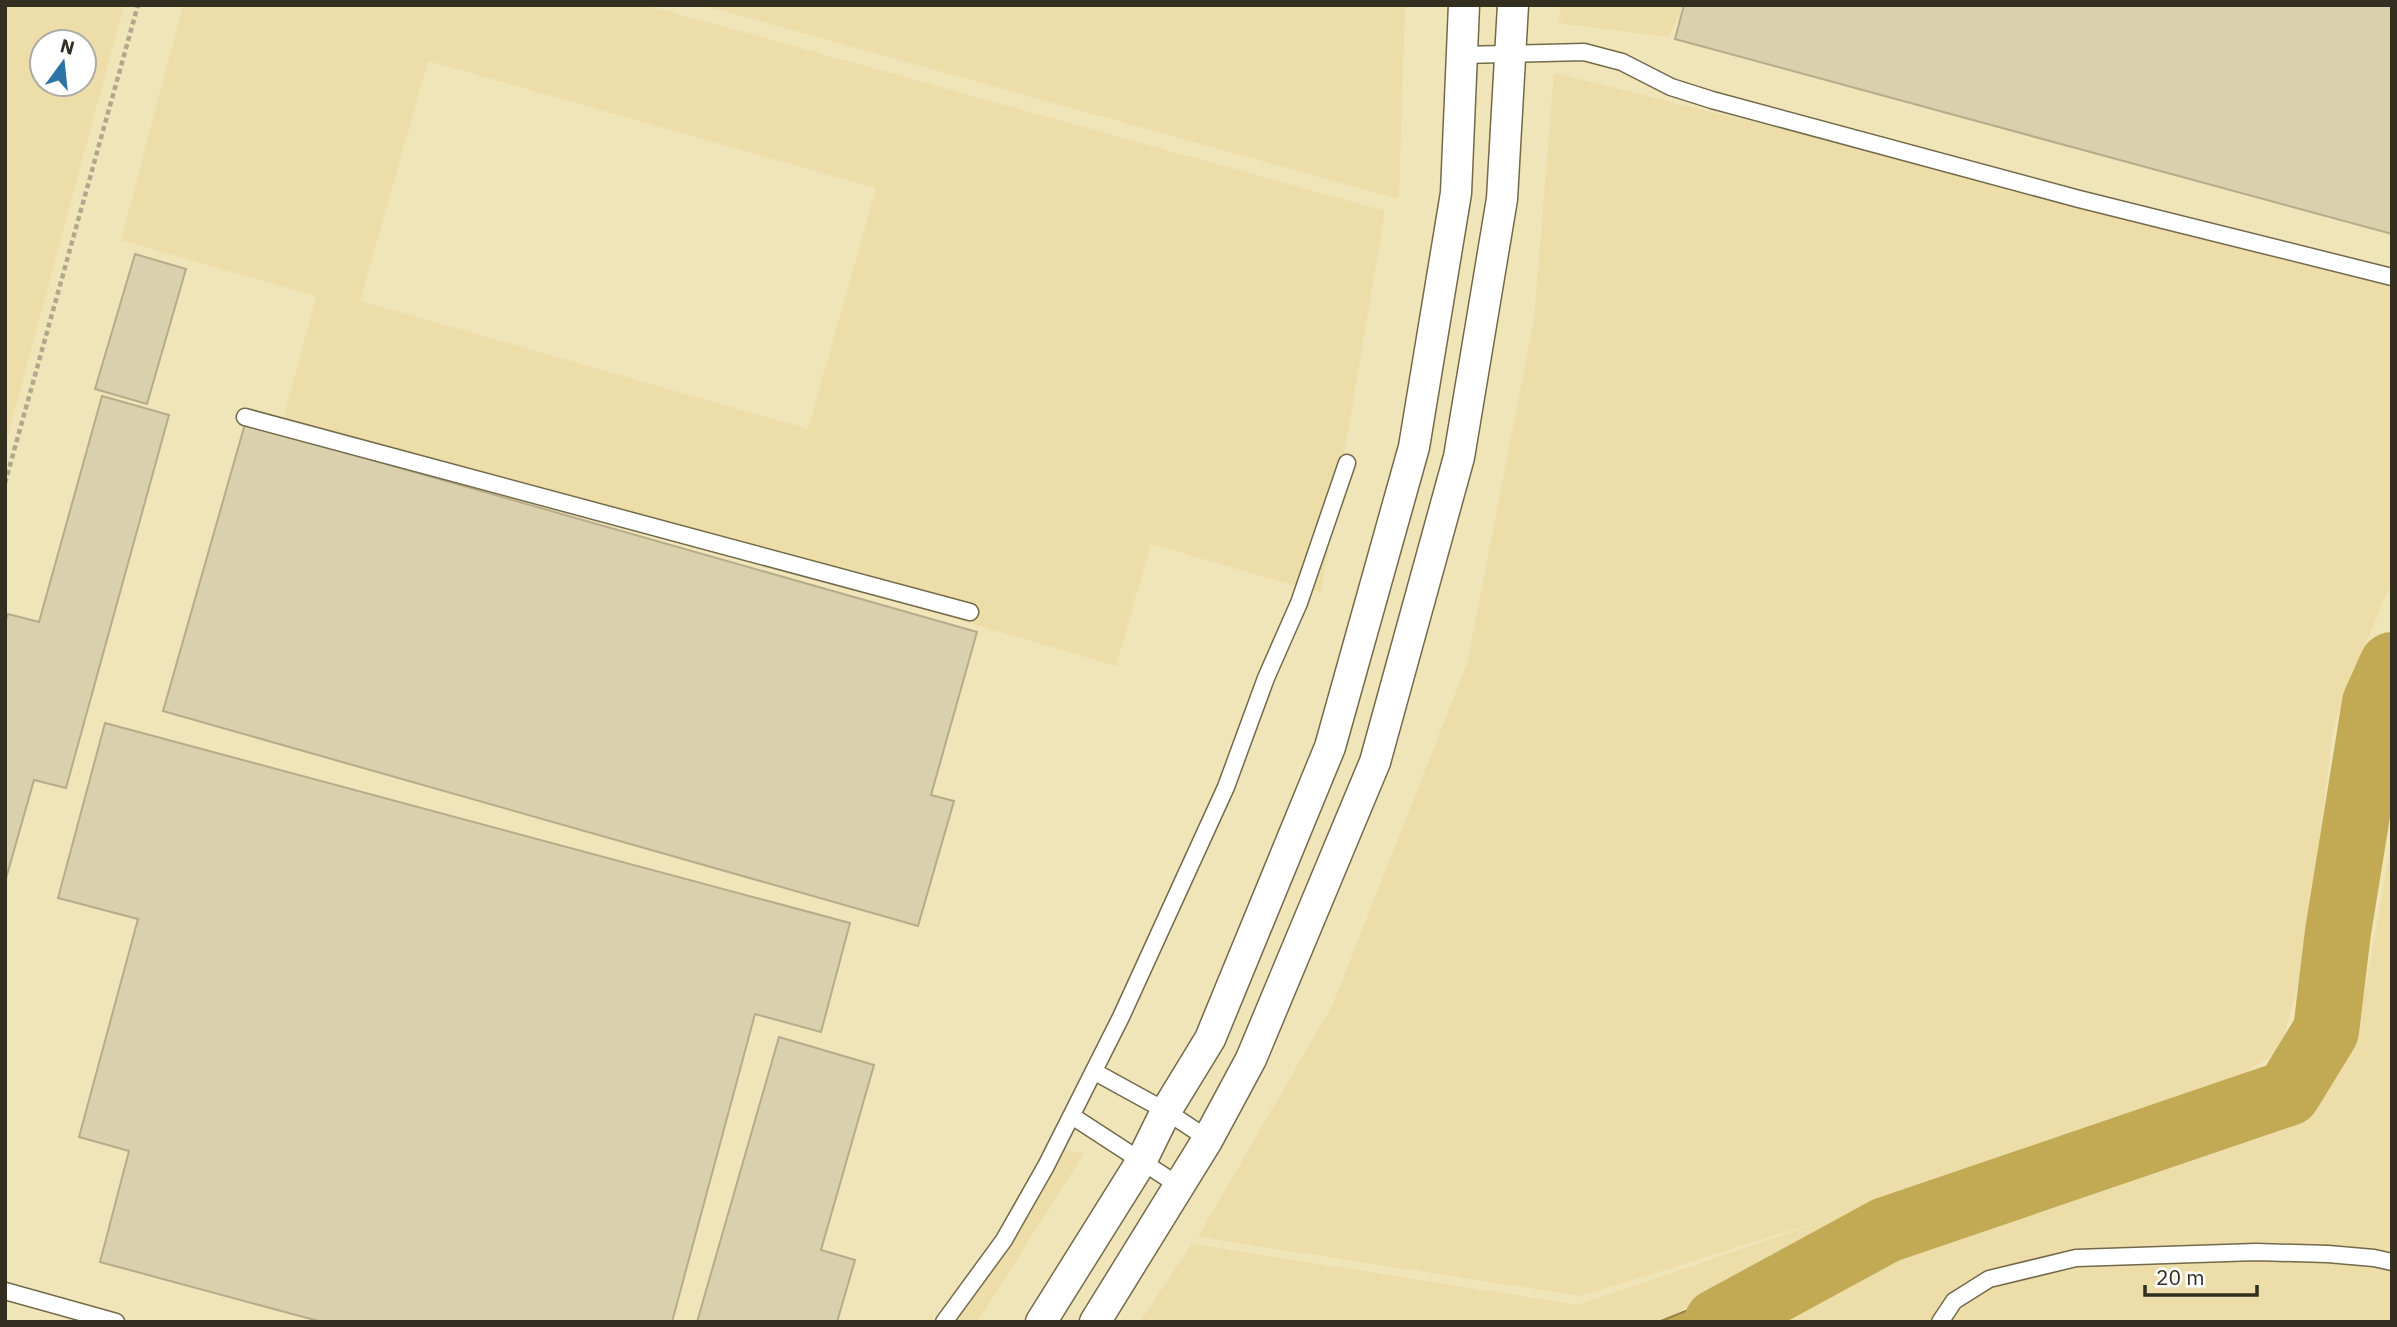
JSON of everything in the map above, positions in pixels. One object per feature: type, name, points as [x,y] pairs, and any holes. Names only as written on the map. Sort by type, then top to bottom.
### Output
[{"type":"street","points":[[1041,1322],[1141,1162],[1166,1111],[1210,1039],[1330,747],[1414,447],[1456,193],[1464,5]]},
{"type":"street","points":[[1095,1322],[1208,1139],[1251,1059],[1375,762],[1459,457],[1502,199],[1513,5]]},
{"type":"lane","points":[[1462,55],[1584,52],[1622,62],[1671,88],[1712,100],[2079,199],[2392,277]]},
{"type":"lane","points":[[244,417],[970,612]]},
{"type":"lane","points":[[944,1322],[1004,1240],[1095,1072],[1226,787],[1266,678],[1299,603],[1348,463]]},
{"type":"lane","points":[[1095,1072],[1166,1111],[1208,1139]]},
{"type":"lane","points":[[1072,1116],[1178,1185]]},
{"type":"lane","points":[[1940,1322],[1954,1301],[1989,1279],[2076,1258],[2256,1252],[2328,1254],[2392,1262]]},
{"type":"lane","points":[[5,1291],[116,1322]]},
{"type":"path","points":[[5,483],[138,5]]},
{"type":"shaded area","points":[[5,5],[2392,5],[2392,1322],[5,1322]]},
{"type":"shaded area","points":[[5,5],[124,5],[5,446]]},
{"type":"shaded area","points":[[183,5],[646,5],[1385,211],[1321,593],[1151,544],[1116,666],[283,421],[316,296],[121,240]],"holes":[[[428,61],[876,188],[808,429],[360,301]]]},
{"type":"shaded area","points":[[702,5],[1405,5],[1399,199]]},
{"type":"shaded area","points":[[1560,5],[1683,5],[1668,37],[1559,23]]},
{"type":"shaded area","points":[[1554,73],[2392,280],[2392,585],[2383,601],[2334,725],[2303,965],[2280,1051],[2236,1078],[1886,1199],[1659,1322],[1140,1322],[1192,1244],[1578,1305],[1843,1214],[1581,1296],[1198,1237],[1333,1004],[1467,664],[1534,319]]},
{"type":"shaded area","points":[[2392,837],[2392,1322],[1782,1322],[1910,1239],[2273,1131],[2341,1071],[2365,990]]},
{"type":"shaded area","points":[[1060,1150],[1084,1153],[977,1322],[940,1322]]},
{"type":"shaded area","points":[[1886,1230],[1734,1322],[1659,1322],[1661,1321]]},
{"type":"building","points":[[1684,5],[2392,5],[2392,234],[1675,39]]},
{"type":"building","points":[[135,254],[186,269],[147,404],[95,389]]},
{"type":"building","points":[[102,396],[169,415],[66,788],[34,780],[5,882],[5,623],[8,614],[39,622]]},
{"type":"building","points":[[245,424],[977,632],[931,795],[954,801],[918,926],[163,711]]},
{"type":"building","points":[[105,723],[850,923],[821,1032],[755,1014],[672,1322],[322,1322],[100,1262],[129,1151],[79,1137],[138,919],[58,898]]},
{"type":"building","points":[[779,1037],[874,1065],[821,1250],[855,1260],[837,1322],[697,1322]]},
{"type":"waterway","points":[[1717,1322],[1886,1230],[2288,1093],[2326,1031],[2338,932],[2375,703],[2392,665]]}]
